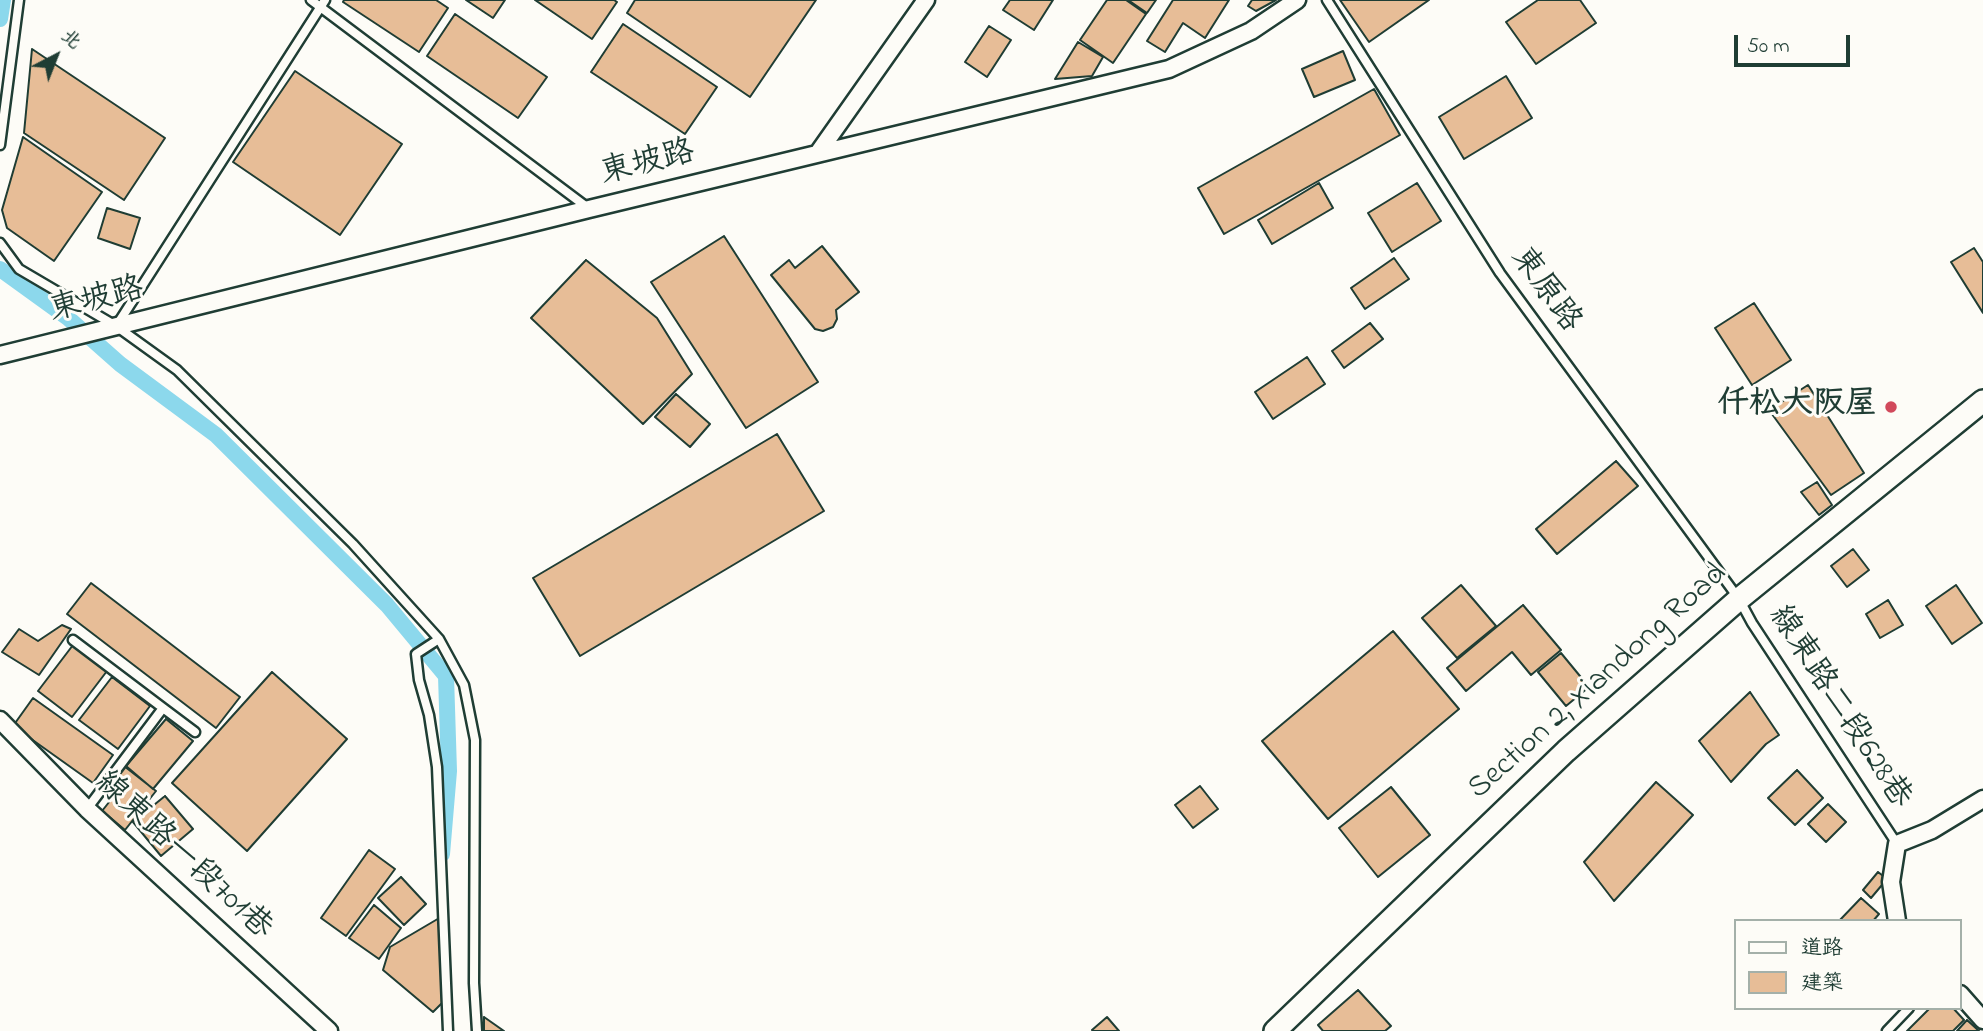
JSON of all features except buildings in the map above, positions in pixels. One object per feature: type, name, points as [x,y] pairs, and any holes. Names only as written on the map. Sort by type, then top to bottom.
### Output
[{"type":"main road","name":"Section 2, Xiandong Road","points":[[1275,1031],[1566,751],[1739,599],[1983,401]]},
{"type":"street","points":[[818,153],[926,0]]},
{"type":"street","name":"東坡路","points":[[0,355],[1169,69],[1251,31],[1297,0]]},
{"type":"street","name":"線東路一段701巷","points":[[0,720],[88,808],[329,1031]]},
{"type":"street","points":[[1897,919],[1891,882],[1897,845],[1932,830],[1983,799]]},
{"type":"street","points":[[1962,996],[1983,1020]]},
{"type":"lane","points":[[0,145],[19,0]]},
{"type":"lane","points":[[311,0],[322,3],[589,209]]},
{"type":"lane","name":"東原路","points":[[1327,0],[1500,273],[1739,599]]},
{"type":"lane","points":[[116,326],[322,3]]},
{"type":"lane","points":[[0,243],[19,269],[116,326],[177,370],[353,544],[439,639],[464,685],[475,740],[474,983],[477,1031]]},
{"type":"lane","name":"線東路二段628巷","points":[[1739,599],[1897,845]]},
{"type":"lane","points":[[439,639],[416,654],[437,767],[448,1031]]},
{"type":"lane","points":[[74,640],[195,732]]},
{"type":"lane","points":[[88,808],[163,708]]},
{"type":"lane","points":[[1886,1031],[1907,1010]]},
{"type":"waterway","points":[[0,19],[3,0]]},
{"type":"waterway","points":[[0,269],[68,318],[120,364],[216,435],[387,605],[446,676],[449,771],[442,854]]},
{"type":"place","name":"仟松大阪屋","points":[[1891,407]]}]
